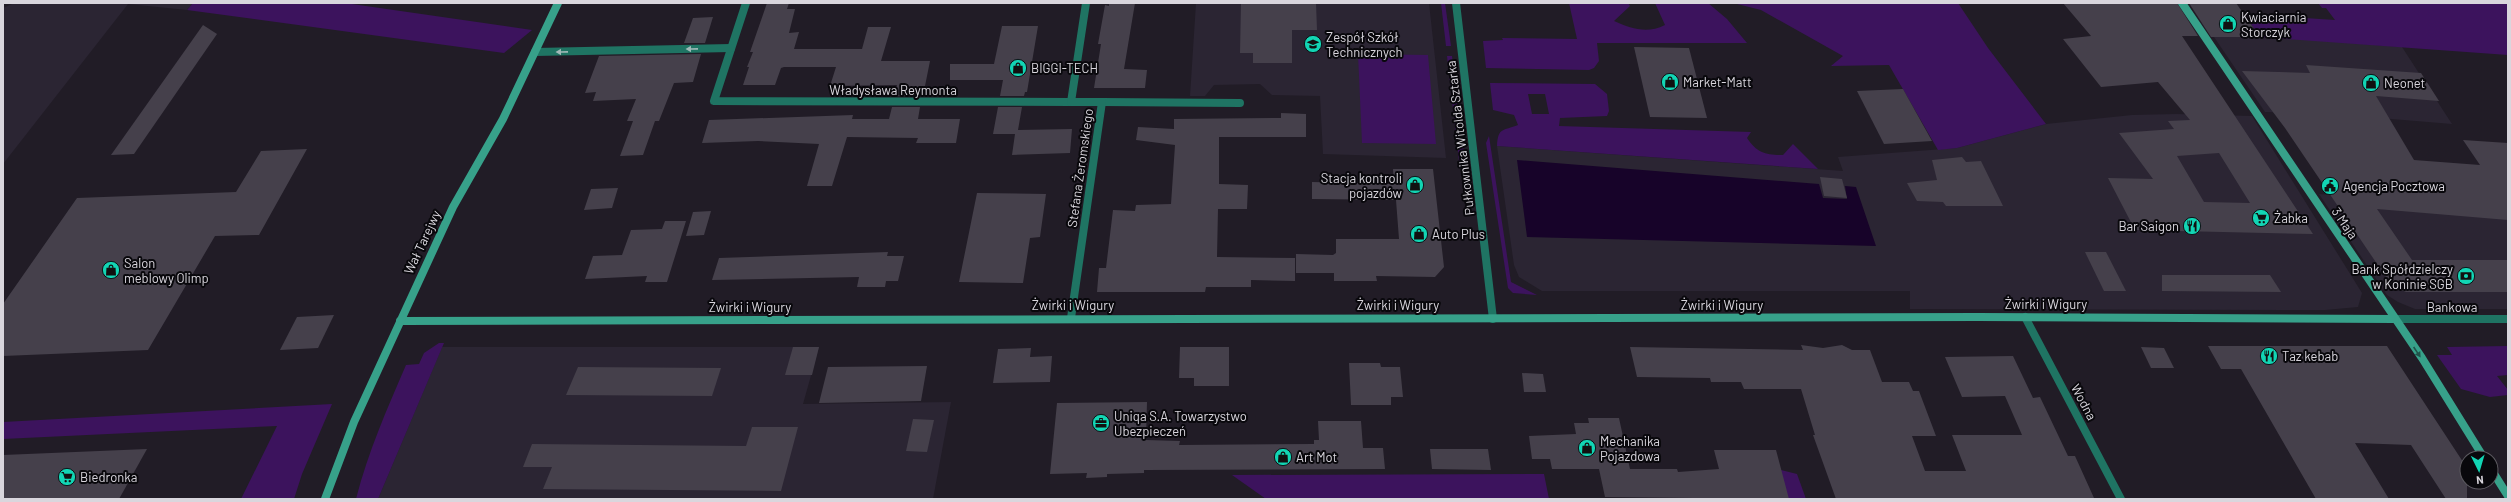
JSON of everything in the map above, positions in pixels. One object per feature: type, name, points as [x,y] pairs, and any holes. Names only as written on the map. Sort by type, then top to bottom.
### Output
[{"type":"street","name":"Wał Tarejwy","points":[[325,499],[354,422],[453,207],[503,119],[558,3]]},
{"type":"street","points":[[535,52],[731,48],[746,3]]},
{"type":"street","name":"Stefana Żeromskiego","points":[[1072,318],[1102,102],[1071,102],[1086,3]]},
{"type":"street","name":"Pułkownika Witolda Sztarka","points":[[1456,3],[1493,319]]},
{"type":"street","name":"3 Maja","points":[[2182,3],[2395,319],[2479,450]]},
{"type":"street","name":"Władysława Reymonta","points":[[731,48],[714,101],[1071,102]]},
{"type":"street","points":[[1102,102],[1240,103]]},
{"type":"street","name":"Żwirki i Wigury","points":[[400,321],[1072,318],[1493,319],[2025,317],[2395,319]]},
{"type":"street","name":"Wodna","points":[[2025,317],[2121,499]]},
{"type":"street","name":"Bankowa","points":[[2395,319],[2508,319]]},
{"type":"street","points":[[2499,482],[2508,496]]},
{"type":"shaded area","points":[[14,3],[193,3],[187,10],[128,4],[3,164],[3,8]]},
{"type":"shaded area","points":[[193,3],[345,3],[532,30],[504,53],[187,10]]},
{"type":"shaded area","name":"Zespół Szkół Technicznych","points":[[1196,3],[1429,3],[1446,158],[1323,154],[1320,96],[1272,95],[1260,84],[1214,85],[1205,96],[1190,96]]},
{"type":"shaded area","points":[[1441,3],[1445,3],[1451,46],[1446,46]]},
{"type":"shaded area","points":[[1569,3],[1628,3],[1630,6],[1614,21],[1633,28],[1646,30],[1665,25],[1655,3],[1708,3],[1727,19],[1747,43],[1597,43],[1599,61],[1594,68],[1589,70],[1486,68],[1483,41],[1503,40],[1502,38],[1577,39]]},
{"type":"shaded area","points":[[1733,3],[1958,3],[1988,48],[2046,124],[1957,148],[1938,150],[1889,65],[1831,66],[1843,56],[1761,10]]},
{"type":"shaded area","points":[[2318,3],[2508,3],[2508,55],[2260,37],[2244,14],[2335,20],[2326,8],[2322,8]]},
{"type":"shaded area","points":[[2214,37],[2277,37],[2402,47],[2452,124],[2319,113],[2265,112]]},
{"type":"shaded area","points":[[1358,54],[1428,55],[1436,144],[1362,143]]},
{"type":"shaded area","points":[[1447,56],[1452,56],[1465,161],[1459,161]]},
{"type":"shaded area","points":[[1490,83],[1595,84],[1607,94],[1609,111],[1607,116],[1560,118],[1559,126],[1751,132],[1747,138],[1758,150],[1767,154],[1783,155],[1793,144],[1818,169],[1497,146],[1500,133],[1502,131],[1518,125],[1514,115],[1493,110]],"holes":[[[1528,94],[1545,94],[1549,114],[1532,114]]]},
{"type":"shaded area","points":[[2176,114],[2252,116],[2362,293],[2358,307],[2325,310],[1910,309],[1910,291],[1542,291],[1519,277],[1514,265],[1497,146],[1843,171],[1838,157],[1957,148],[2046,124],[2132,115]]},
{"type":"shaded area","points":[[1489,136],[1511,282],[1537,295],[1513,293],[1508,288],[1486,143]]},
{"type":"shaded area","points":[[1517,160],[1819,184],[1823,198],[1847,199],[1845,186],[1856,187],[1876,246],[1527,237]]},
{"type":"shaded area","points":[[2319,194],[2508,207],[2508,309],[2415,309],[2398,302],[2387,295]]},
{"type":"shaded area","points":[[439,343],[444,343],[378,499],[356,499],[372,448],[406,365],[419,364],[424,353]]},
{"type":"shaded area","points":[[2508,346],[2508,375],[2497,376],[2508,390],[2508,395],[2490,397],[2461,389],[2437,355],[2452,355],[2447,347]]},
{"type":"shaded area","points":[[442,347],[819,347],[803,404],[951,402],[933,499],[378,499]]},
{"type":"shaded area","points":[[332,404],[302,474],[294,499],[241,499],[277,426],[3,439],[3,422]]},
{"type":"shaded area","points":[[1765,470],[1781,470],[1797,474],[1806,499],[1774,499]]},
{"type":"shaded area","points":[[1544,474],[1549,499],[1266,499],[1232,475]]},
{"type":"building","points":[[767,3],[789,3],[787,9],[795,9],[789,33],[799,32],[794,49],[862,49],[868,27],[891,27],[881,61],[930,61],[923,96],[894,96],[897,85],[830,86],[836,67],[784,67],[781,68],[775,85],[743,85],[749,67],[747,67],[753,52],[750,52]]},
{"type":"building","points":[[1109,3],[1135,3],[1124,69],[1147,70],[1145,88],[1094,88],[1101,44],[1098,44],[1105,5],[1109,6]]},
{"type":"building","points":[[1241,3],[1316,3],[1317,30],[1292,30],[1292,63],[1253,63],[1253,53],[1240,53]]},
{"type":"building","points":[[2063,3],[2177,3],[2198,36],[2182,36],[2313,234],[2135,230],[2108,178],[2153,179],[2119,133],[2174,129],[2168,121],[2190,120],[2158,82],[2101,87],[2063,39],[2091,36]],"holes":[[[2219,153],[2250,203],[2204,202],[2177,156]]]},
{"type":"building","points":[[2189,3],[2236,3],[2260,37],[2211,37]]},
{"type":"building","points":[[713,17],[705,43],[684,43],[693,18]]},
{"type":"building","points":[[203,25],[217,34],[134,154],[111,155]]},
{"type":"building","points":[[1002,26],[1038,26],[1027,92],[1025,92],[1024,96],[1000,96],[1003,80],[950,80],[950,64],[994,64]]},
{"type":"building","name":"Market-Matt","points":[[1634,47],[1689,48],[1707,118],[1650,117]]},
{"type":"building","points":[[701,54],[693,82],[674,83],[659,121],[655,121],[643,155],[620,156],[633,121],[627,121],[636,99],[593,101],[596,92],[585,93],[599,56]]},
{"type":"building","points":[[2306,65],[2421,73],[2439,101],[2376,96],[2414,160],[2480,165],[2463,140],[2508,143],[2508,220],[2377,209],[2412,260],[2508,260],[2508,292],[2406,292],[2392,286],[2285,128],[2242,71],[2310,73]]},
{"type":"building","points":[[1903,89],[1932,141],[1884,144],[1857,91]]},
{"type":"building","points":[[892,107],[920,107],[918,119],[960,119],[956,143],[916,143],[918,138],[847,137],[832,186],[807,186],[819,144],[758,141],[702,143],[709,120],[853,115],[852,119],[889,119]]},
{"type":"building","points":[[998,107],[1022,107],[1018,130],[1072,129],[1070,153],[1012,155],[1015,134],[993,134]]},
{"type":"building","points":[[1281,113],[1306,114],[1306,137],[1219,137],[1219,184],[1248,185],[1247,209],[1218,209],[1217,257],[1295,258],[1295,281],[1251,280],[1251,287],[1206,287],[1205,292],[1097,292],[1099,268],[1106,268],[1113,210],[1135,211],[1136,205],[1171,204],[1175,145],[1136,140],[1138,127],[1174,129],[1174,119],[1281,118]]},
{"type":"building","name":"Salon meblowy Olimp","points":[[307,149],[259,235],[215,236],[148,350],[3,356],[3,304],[77,198],[236,192],[261,151]]},
{"type":"building","points":[[1962,157],[1966,162],[1981,161],[2003,206],[1946,206],[1943,202],[1917,201],[1907,183],[1937,180],[1932,160]]},
{"type":"building","points":[[1393,169],[1433,169],[1444,267],[1435,277],[1376,276],[1377,281],[1334,281],[1334,273],[1296,273],[1296,254],[1333,255],[1336,253],[1336,239],[1399,239],[1396,200],[1312,199],[1312,182],[1394,184]]},
{"type":"building","points":[[1820,177],[1842,179],[1847,198],[1824,196]]},
{"type":"building","points":[[618,188],[612,208],[584,210],[591,189]]},
{"type":"building","points":[[977,193],[1046,194],[1040,237],[1030,238],[1023,283],[959,282]]},
{"type":"building","points":[[711,211],[704,235],[686,236],[693,212]]},
{"type":"building","points":[[665,221],[686,221],[667,282],[645,282],[647,276],[585,279],[593,256],[622,255],[631,230],[662,229]]},
{"type":"building","points":[[888,252],[887,256],[904,256],[898,281],[886,281],[885,287],[857,287],[859,277],[712,280],[719,258]]},
{"type":"building","points":[[2085,252],[2106,252],[2126,291],[2104,291]]},
{"type":"building","points":[[2162,275],[2270,275],[2281,292],[2162,291]]},
{"type":"building","points":[[334,315],[318,348],[280,350],[297,317]]},
{"type":"building","points":[[1801,345],[1823,348],[1842,345],[1852,350],[1870,350],[1882,382],[1909,382],[1913,391],[1919,391],[1936,436],[1912,436],[1925,471],[1966,471],[1952,435],[2022,435],[2005,396],[1962,397],[1945,357],[2013,356],[2033,398],[2040,397],[2068,456],[2075,456],[2094,498],[1836,499],[1813,435],[1815,435],[1801,389],[1744,389],[1741,382],[1711,382],[1710,378],[1637,377],[1630,347],[1803,350]]},
{"type":"building","points":[[2208,346],[2387,346],[2459,456],[2459,490],[2467,490],[2467,499],[2446,499],[2411,445],[2355,443],[2389,499],[2316,499],[2241,369],[2221,369]]},
{"type":"building","points":[[793,347],[819,347],[812,375],[785,375]]},
{"type":"building","points":[[1180,347],[1229,347],[1229,386],[1194,386],[1194,378],[1179,378]]},
{"type":"building","points":[[2141,347],[2164,348],[2174,368],[2151,368]]},
{"type":"building","points":[[1031,348],[1030,357],[1052,356],[1050,382],[993,383],[998,349]]},
{"type":"building","points":[[1349,363],[1380,363],[1381,367],[1400,367],[1403,397],[1391,397],[1391,405],[1351,405]]},
{"type":"building","points":[[927,366],[921,401],[819,403],[828,367]]},
{"type":"building","points":[[578,367],[721,368],[712,396],[566,395]]},
{"type":"building","points":[[1522,373],[1543,374],[1546,392],[1524,392]]},
{"type":"building","points":[[1147,402],[1146,440],[1180,441],[1179,445],[1314,444],[1314,440],[1319,440],[1318,421],[1361,421],[1363,448],[1383,448],[1385,469],[1144,470],[1144,473],[1107,474],[1107,477],[1086,478],[1087,473],[1050,474],[1057,403]]},
{"type":"building","points":[[1588,418],[1619,418],[1630,469],[1677,469],[1678,472],[1719,469],[1714,450],[1776,450],[1789,499],[1605,497],[1599,469],[1552,469],[1550,459],[1532,459],[1529,436],[1576,434],[1574,423],[1589,423]]},
{"type":"building","points":[[913,419],[934,420],[927,452],[906,451]]},
{"type":"building","points":[[752,427],[798,427],[781,491],[543,489],[552,467],[523,467],[532,444],[746,446]]},
{"type":"building","name":"Biedronka","points":[[147,449],[119,499],[3,499],[3,455]]},
{"type":"building","points":[[1430,449],[1488,449],[1491,470],[1432,469]]},
{"type":"place","name":"Kwiaciarnia Storczyk","points":[[2228,24]]},
{"type":"place","name":"Zespół Szkół Technicznych","points":[[1313,44]]},
{"type":"place","name":"BIGGI-TECH","points":[[1018,68]]},
{"type":"place","name":"Market-Matt","points":[[1670,82]]},
{"type":"place","name":"Neonet","points":[[2371,83]]},
{"type":"place","name":"Stacja kontroli pojazdów","points":[[1415,185]]},
{"type":"place","name":"Agencja Pocztowa","points":[[2330,186]]},
{"type":"place","name":"Żabka","points":[[2261,218]]},
{"type":"place","name":"Bar Saigon","points":[[2192,226]]},
{"type":"place","name":"Auto Plus","points":[[1419,234]]},
{"type":"place","name":"Salon meblowy Olimp","points":[[111,270]]},
{"type":"place","name":"Bank Spółdzielczy w Koninie SGB","points":[[2466,276]]},
{"type":"place","name":"Taz kebab","points":[[2269,356]]},
{"type":"place","name":"Uniqa S.A. Towarzystwo Ubezpieczeń","points":[[1101,423]]},
{"type":"place","name":"Mechanika Pojazdowa","points":[[1587,448]]},
{"type":"place","name":"Art Mot","points":[[1283,457]]},
{"type":"place","name":"Biedronka","points":[[67,477]]}]
